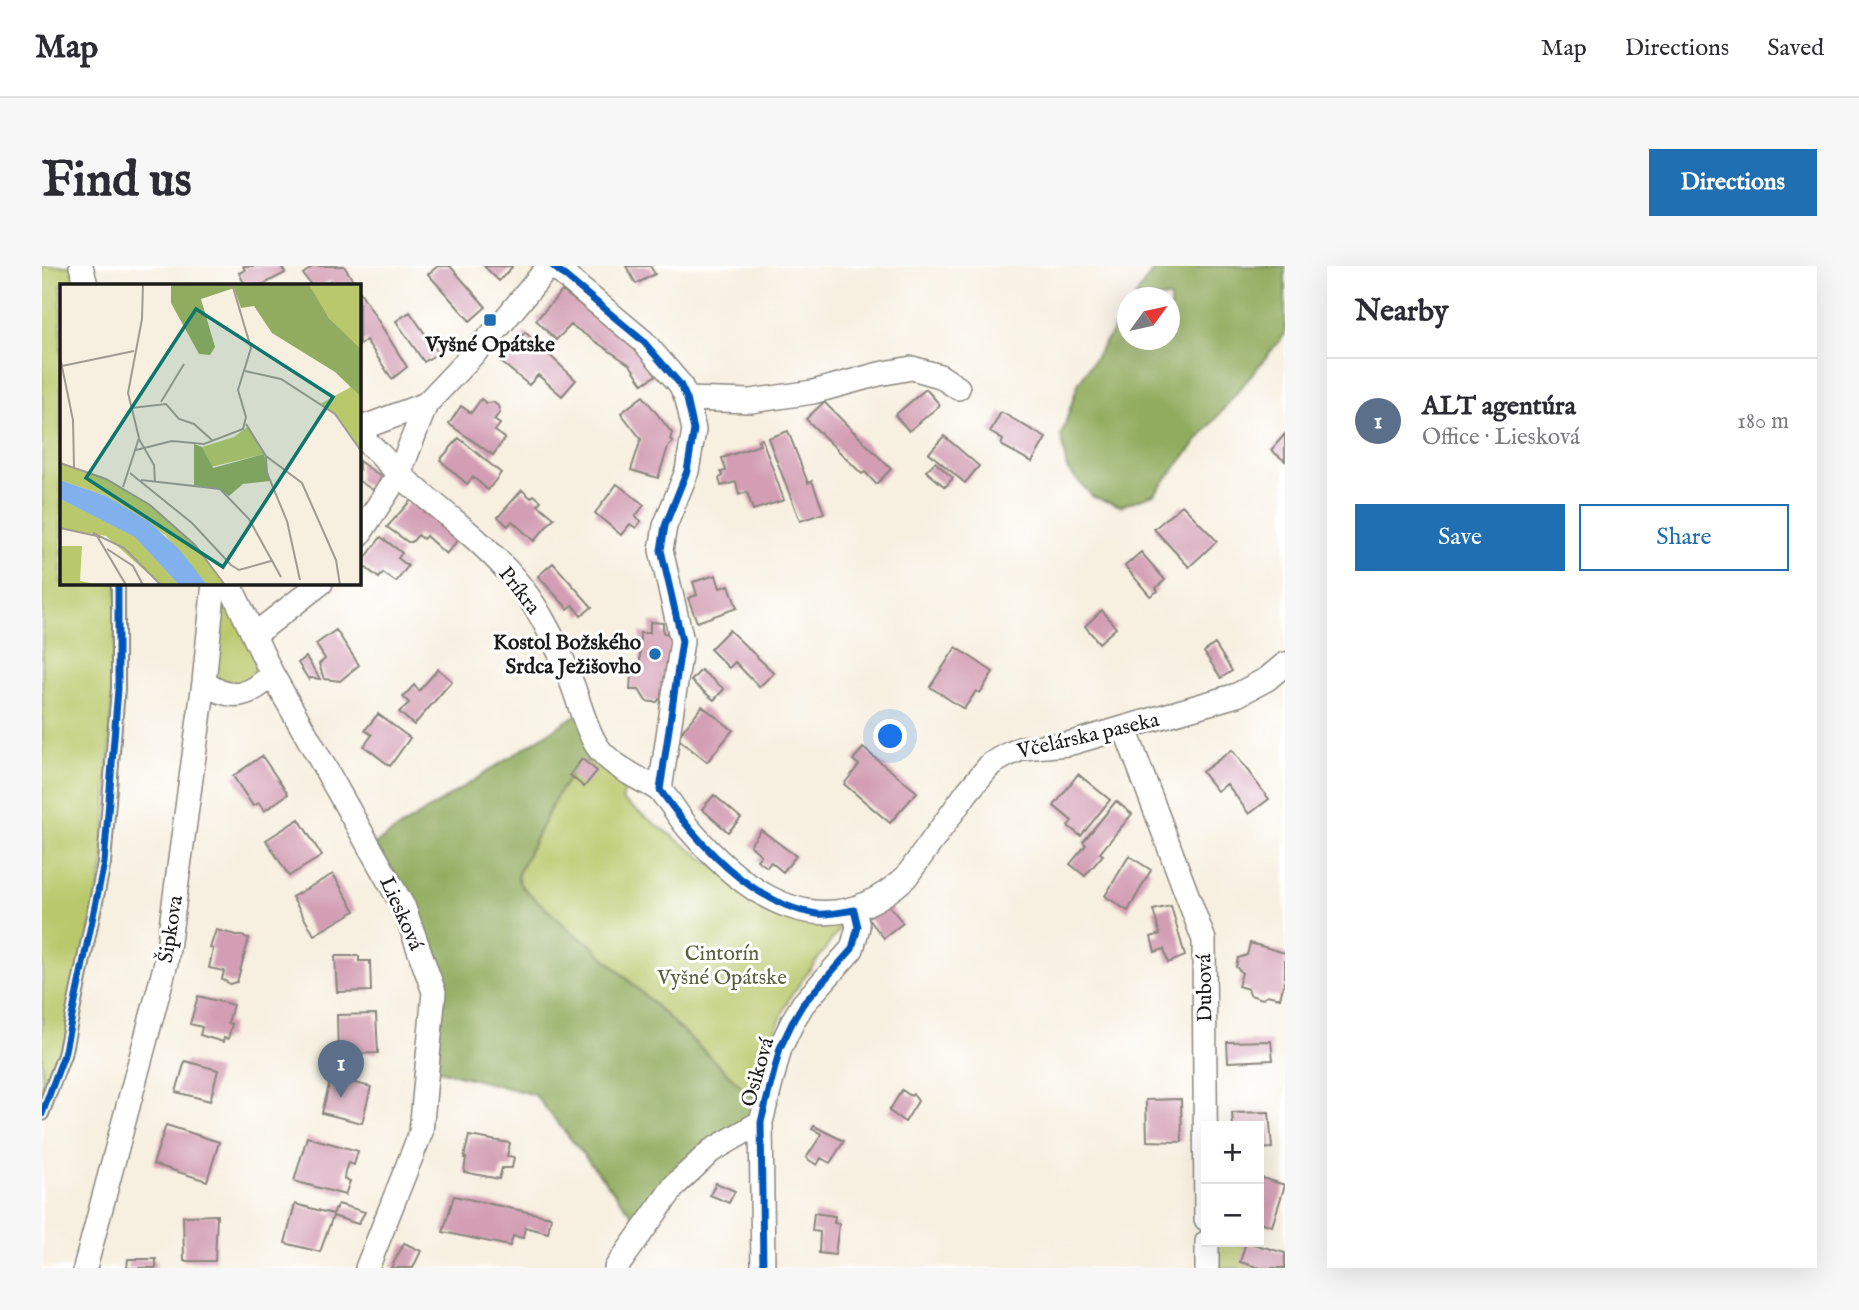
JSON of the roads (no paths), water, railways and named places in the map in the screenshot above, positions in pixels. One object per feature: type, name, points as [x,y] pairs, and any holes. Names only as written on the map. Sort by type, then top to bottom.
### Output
[{"type":"street","points":[[81,266],[86,284]]},
{"type":"street","points":[[360,533],[399,474],[426,404],[497,329],[551,266],[643,341],[680,384],[687,399],[694,430],[687,471],[665,526],[661,550],[682,641],[660,790]]},
{"type":"street","points":[[687,399],[751,401],[813,391],[912,368],[940,376],[958,388]]},
{"type":"street","points":[[360,429],[426,404]]},
{"type":"street","name":"Príkra","points":[[360,437],[375,447],[399,474],[481,544],[519,585],[548,628],[597,746],[625,771],[660,790]]},
{"type":"street","name":"Šipkova","points":[[85,1268],[166,964],[204,682],[214,584]]},
{"type":"street","name":"Liesková","points":[[229,584],[272,674],[404,908],[434,992],[421,1132],[367,1268]]},
{"type":"street","points":[[254,635],[320,584]]},
{"type":"street","name":"Včelárska paseka","points":[[660,790],[690,830],[718,859],[770,897],[789,907],[820,914],[854,910],[883,896],[906,877],[968,791],[991,764],[1023,748],[1068,744],[1237,695],[1267,679],[1285,664]]},
{"type":"street","points":[[204,682],[227,696],[256,688],[272,674]]},
{"type":"street","name":"Dubová","points":[[1125,729],[1203,940],[1206,1184]]},
{"type":"street","name":"Osiková","points":[[763,1268],[761,1122],[780,1048],[794,1019],[803,1004],[852,948],[858,927],[854,910]]},
{"type":"street","points":[[617,1268],[674,1185],[711,1151],[761,1122]]},
{"type":"street","points":[[1206,1247],[1207,1268]]},
{"type":"lane","points":[[42,1114],[64,1055],[104,863],[118,689],[118,584]]},
{"type":"place","name":"Vyšné Opátske","points":[[490,320]]},
{"type":"place","name":"Kostol Božského Srdca Ježišovho","points":[[655,654]]},
{"type":"place","name":"ALT agentúra","points":[[341,1098]]},
{"type":"park label","name":"Cintorín Vyšné Opátske","points":[[722,965]]}]
